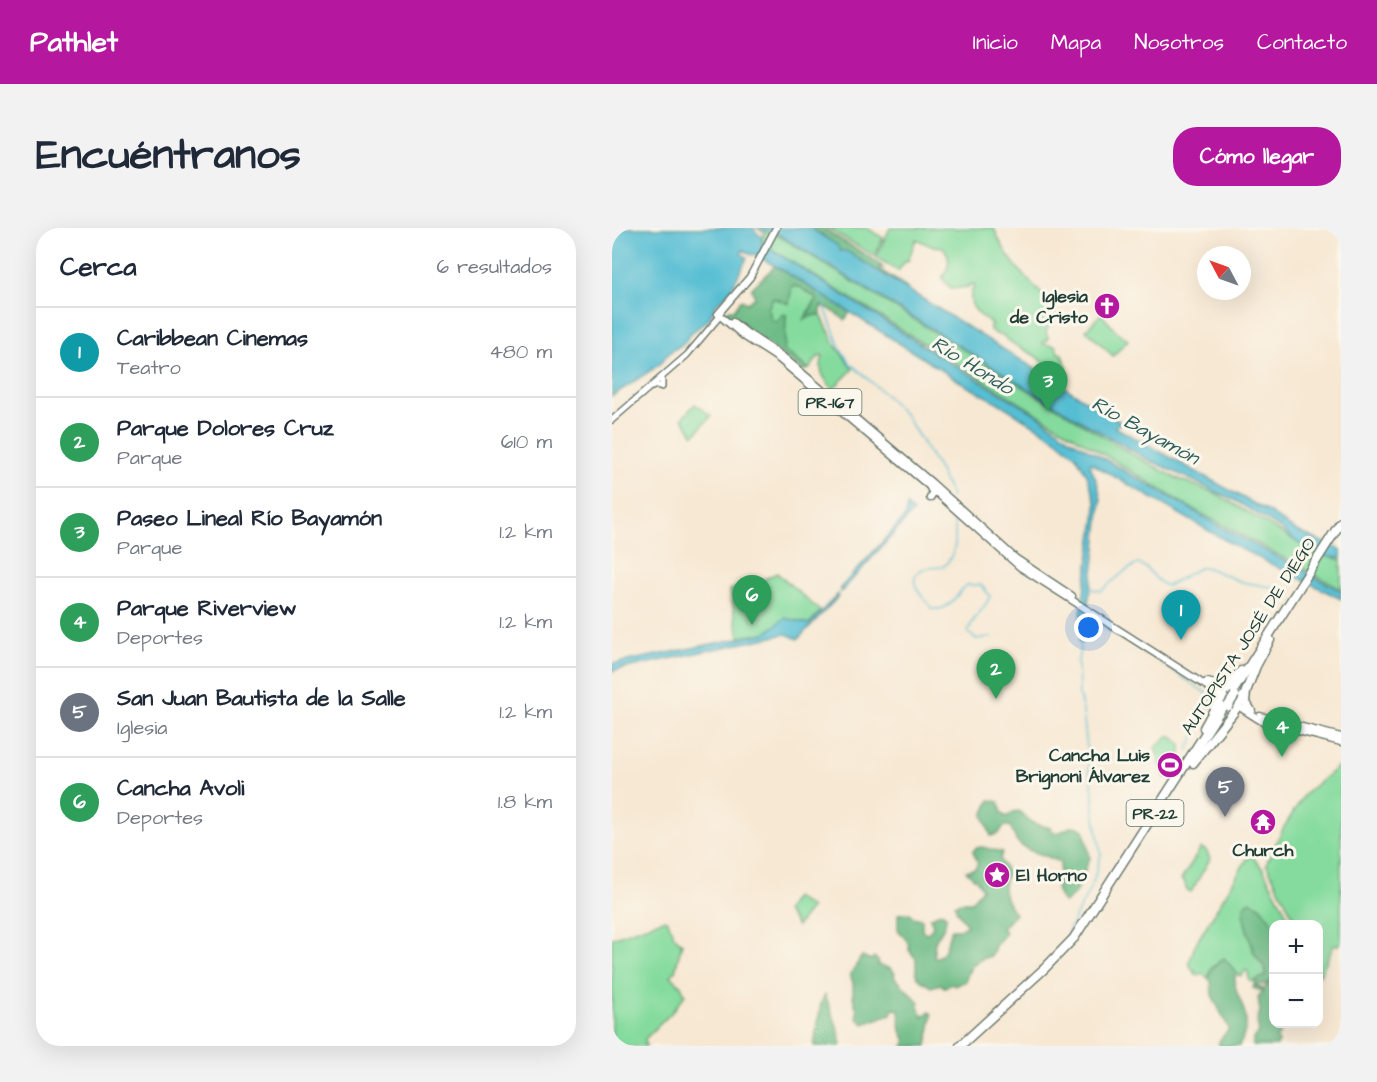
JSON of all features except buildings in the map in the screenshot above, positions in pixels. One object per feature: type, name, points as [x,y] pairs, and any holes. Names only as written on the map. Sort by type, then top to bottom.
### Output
[{"type":"highway","name":"AUTOPISTA JOSÉ DE DIEGO","points":[[1297,595],[1341,522]]},
{"type":"highway","name":"AUTOPISTA JOSÉ DE DIEGO","points":[[964,1046],[1059,961],[1080,933],[1341,529]]},
{"type":"highway","points":[[1087,923],[1297,595]]},
{"type":"highway","points":[[1208,685],[1219,686],[1230,683],[1270,636]]},
{"type":"highway","points":[[1187,767],[1230,717],[1239,712],[1250,713],[1245,701],[1246,691],[1270,636]]},
{"type":"highway","points":[[1230,683],[1230,717]]},
{"type":"highway","points":[[1187,767],[1214,707],[1214,695],[1208,685]]},
{"type":"highway","points":[[1214,707],[1246,691]]},
{"type":"highway","points":[[964,1046],[1059,958],[1080,933]]},
{"type":"main road","points":[[612,418],[691,351],[722,316],[750,277],[777,228]]},
{"type":"main road","points":[[612,418],[688,351],[722,316]]},
{"type":"main road","name":"PR-167","points":[[722,316],[745,337],[779,359],[932,486],[944,492],[1020,567],[1269,724],[1341,742]]},
{"type":"main road","name":"PR-167","points":[[722,316],[782,356],[932,486]]},
{"type":"main road","points":[[799,376],[802,388]]},
{"type":"main road","points":[[932,486],[933,499],[944,492]]},
{"type":"main road","name":"PR-167","points":[[1250,713],[1265,719],[1341,737]]},
{"type":"main road","points":[[1333,1046],[1340,1043]]},
{"type":"green space","points":[[813,228],[822,228],[879,263],[883,268],[879,267],[879,269],[907,288],[862,263],[851,254],[840,251]]},
{"type":"green space","points":[[827,228],[867,228],[883,238],[874,256]]},
{"type":"green space","points":[[890,228],[994,228],[1013,262],[1056,308],[1053,324],[1049,325],[1046,332],[1047,341],[1043,344],[1056,346],[1058,353],[1062,354],[1067,367],[1066,371],[1069,374],[1063,377],[1059,371],[1059,363],[1053,364],[1053,369],[1050,368],[1003,335],[990,330],[992,324],[977,312],[971,303],[975,285],[970,284],[968,287],[951,289],[942,278],[948,262],[948,255],[943,247],[931,246],[916,239],[908,261],[906,260],[898,271],[876,257]]},
{"type":"green space","points":[[769,230],[1130,453],[1174,477],[1217,494],[1312,551],[1341,560],[1341,589],[1184,504],[787,259],[762,242],[762,238]]},
{"type":"green space","points":[[775,266],[850,312],[845,320],[821,306],[821,315],[814,315],[804,320],[817,299],[800,287],[792,286],[789,304],[773,298],[768,308],[772,320],[776,322],[783,314],[786,315],[783,350],[809,369],[803,371],[727,314],[729,310],[734,310],[741,300],[747,303],[755,297],[751,289]]},
{"type":"green space","points":[[792,286],[800,287],[817,299],[805,319],[821,315],[836,346],[853,369],[833,389],[822,374],[823,356],[820,355],[809,369],[783,350],[786,315],[776,323],[772,320],[768,308],[774,298]]},
{"type":"green space","points":[[1101,314],[1116,331],[1128,340],[1113,356],[1086,330]]},
{"type":"green space","points":[[695,404],[711,416],[694,435],[682,418]]},
{"type":"green space","points":[[777,573],[820,611],[809,624],[785,618],[766,633],[739,637],[730,590],[759,582]]},
{"type":"green space","points":[[1169,736],[1179,743],[1181,753],[1177,763],[1165,779],[1155,748]]},
{"type":"green space","points":[[1341,764],[1341,941],[1333,947],[1323,968],[1323,920],[1295,920],[1266,864],[1284,827],[1304,795]]},
{"type":"green space","points":[[990,800],[999,802],[1002,814],[1007,817],[1019,811],[1033,823],[1050,828],[1054,833],[1075,826],[1084,830],[1090,858],[1077,889],[1064,903],[1056,887],[1060,863],[1020,845],[1010,826],[1004,826],[999,833],[991,836],[983,815]]},
{"type":"green space","points":[[982,847],[1002,852],[1000,860],[1008,873],[1004,884],[1005,894],[1015,914],[1002,928],[1006,933],[996,944],[991,956],[974,964],[966,981],[955,986],[951,984],[944,987],[941,984],[931,987],[920,980],[916,974],[916,959],[909,950],[908,942],[898,930],[898,914],[910,913],[913,917],[922,919],[922,931],[927,933],[933,925],[930,918],[941,912],[946,915],[945,924],[934,945],[934,958],[943,953],[952,929],[967,926],[955,905],[960,902],[971,902],[982,889],[966,871],[975,869],[977,866],[973,851]]},
{"type":"green space","points":[[1201,848],[1206,850],[1210,859],[1191,892],[1186,889],[1185,882],[1181,880]]},
{"type":"green space","points":[[1250,854],[1263,869],[1290,920],[1269,920],[1269,922],[1243,914],[1254,953],[1265,968],[1265,976],[1249,981],[1246,970],[1241,976],[1238,975],[1224,958],[1212,968],[1208,978],[1201,973],[1199,976],[1194,973],[1196,970],[1193,971],[1189,963],[1195,945]]},
{"type":"green space","points":[[795,897],[811,908],[797,926],[786,911]]},
{"type":"green space","points":[[1250,901],[1259,905],[1271,920],[1269,920],[1269,982],[1266,985],[1256,986],[1262,988],[1262,991],[1253,988],[1255,981],[1265,976],[1265,968],[1254,953],[1245,923],[1244,906]]},
{"type":"green space","points":[[665,919],[675,937],[682,943],[675,971],[671,976],[681,986],[685,995],[645,1039],[646,1046],[612,1046],[612,938]]},
{"type":"green space","points":[[862,956],[871,960],[874,957],[879,962],[877,965],[890,968],[895,973],[894,977],[919,1002],[918,1006],[923,1017],[929,1012],[932,1014],[927,1046],[903,1046],[906,1041],[901,1031],[899,1010],[893,1009],[891,1014],[864,1024],[857,1018],[853,982],[850,975]]},
{"type":"green space","points":[[1224,958],[1236,972],[1236,990],[1245,1014],[1246,1023],[1239,1046],[1219,1046],[1219,1041],[1229,1029],[1212,995],[1211,981],[1208,978],[1212,968]]},
{"type":"green space","points":[[1269,983],[1269,1028],[1280,1028],[1278,1030],[1280,1034],[1276,1039],[1279,1042],[1277,1046],[1253,1046],[1253,1039],[1259,1032],[1258,997]]},
{"type":"green space","points":[[825,995],[837,1027],[841,1046],[814,1046],[821,1003]]},
{"type":"water","points":[[612,228],[754,228],[762,237],[761,241],[764,245],[1039,416],[1070,439],[1223,528],[1341,591],[1341,599],[1237,547],[1091,463],[1101,500],[1082,643],[1079,643],[1096,503],[1087,475],[1076,456],[1056,439],[997,402],[967,386],[784,271],[743,250],[741,253],[747,258],[730,292],[716,304],[709,319],[690,334],[684,344],[671,351],[659,365],[612,396]]},
{"type":"water","name":"Río Bayamón","points":[[757,228],[810,228],[837,245],[840,251],[846,251],[1122,423],[1115,427],[1269,512],[1295,530],[1341,550],[1341,558],[1327,557],[1298,543],[1280,528],[1236,501],[1147,459],[1081,421],[773,231],[762,231]]},
{"type":"water","points":[[907,506],[913,512],[841,592],[841,587],[905,517]]},
{"type":"water","points":[[838,594],[838,597],[798,639],[786,634],[612,671],[612,664],[766,633],[785,618],[809,624]]},
{"type":"waterway","points":[[820,294],[840,348],[850,363],[906,416],[940,471],[952,497]]},
{"type":"waterway","points":[[953,511],[955,542],[952,555],[943,567],[925,568],[917,573],[915,584],[932,609],[948,605],[967,585],[981,585],[990,596],[968,633],[976,639],[991,637]]},
{"type":"waterway","points":[[1088,588],[1101,591],[1137,564],[1142,565],[1167,586],[1199,568],[1208,568],[1242,582],[1283,589],[1288,596]]},
{"type":"waterway","points":[[1085,618],[1133,644],[1209,695],[1211,700],[1188,750]]},
{"type":"waterway","name":"Río Hondo","points":[[1067,939],[1069,929],[1093,883],[1101,854],[1079,695],[1078,661],[1081,643]]},
{"type":"place","name":"Iglesia de Cristo","points":[[1107,306]]},
{"type":"place","name":"Paseo Lineal Río Bayamón","points":[[1048,411]]},
{"type":"place","name":"Cancha Avoli","points":[[752,625]]},
{"type":"place","name":"Caribbean Cinemas","points":[[1181,640]]},
{"type":"place","name":"Parque Dolores Cruz","points":[[996,699]]},
{"type":"place","name":"Parque Riverview","points":[[1282,757]]},
{"type":"place","name":"Cancha Luis Brignoni Álvarez","points":[[1170,765]]},
{"type":"place","name":"San Juan Bautista de la Salle","points":[[1225,817]]},
{"type":"place","name":"Church","points":[[1263,822]]},
{"type":"place","name":"El Horno","points":[[997,875]]}]
